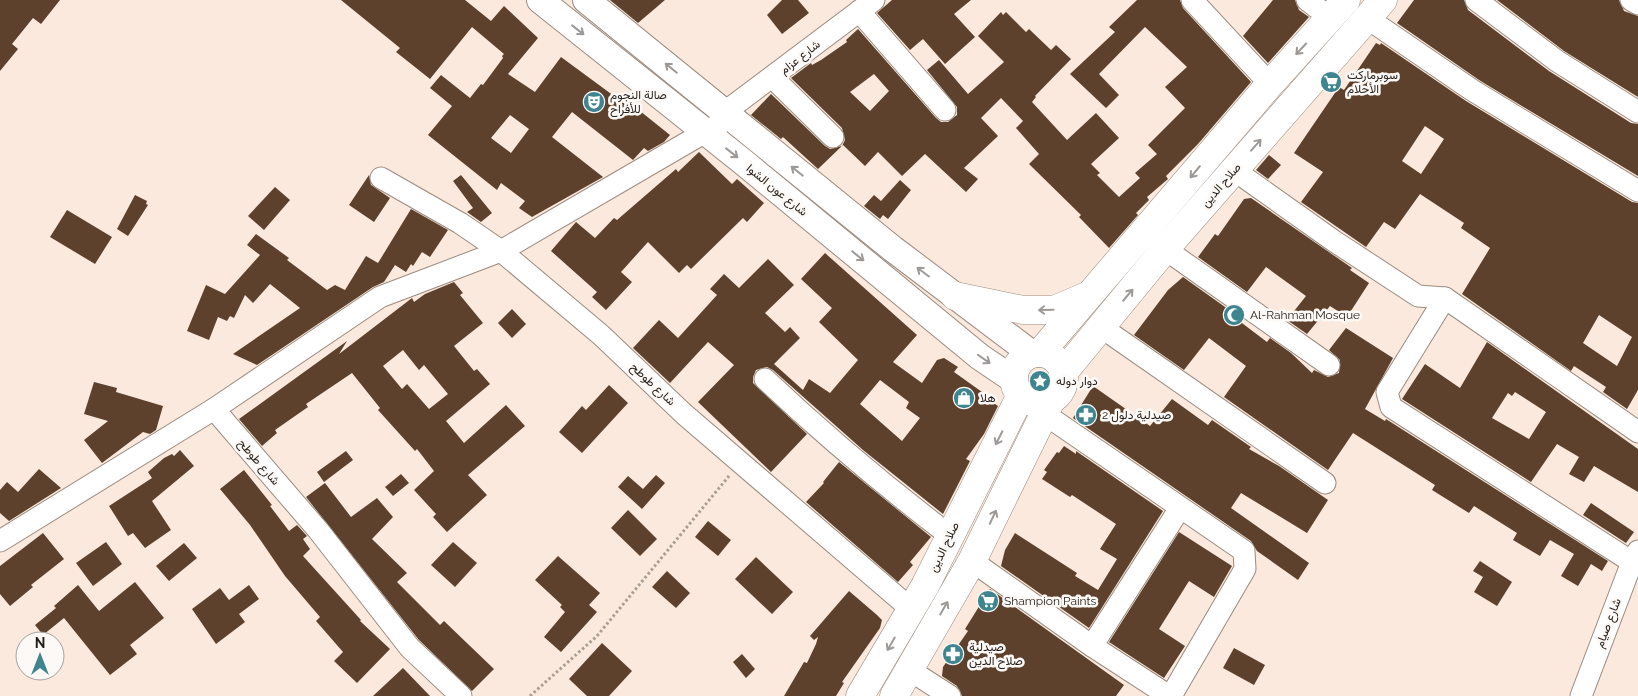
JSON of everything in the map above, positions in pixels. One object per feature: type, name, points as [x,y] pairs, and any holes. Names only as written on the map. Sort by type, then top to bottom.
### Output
[{"type":"highway","points":[[1047,406],[1035,402],[1018,387],[1019,364],[1036,354],[1091,294],[1270,84],[1338,9]]},
{"type":"highway","name":"صلاح الدين","points":[[1063,373],[1234,170],[1375,9]]},
{"type":"highway","points":[[955,296],[1023,310],[1054,310],[1091,294]]},
{"type":"highway","points":[[894,696],[972,561],[1047,406],[1061,389],[1063,373],[1055,360],[1036,354]]},
{"type":"highway","name":"صلاح الدين","points":[[860,696],[911,609],[949,535],[1018,387]]},
{"type":"main road","name":"شارع عون الشوا","points":[[540,0],[1018,387]]},
{"type":"main road","points":[[586,0],[893,249],[1036,354]]},
{"type":"street","points":[[1192,0],[1270,84]]},
{"type":"street","points":[[1306,0],[1338,9]]},
{"type":"street","points":[[1476,0],[1557,61],[1638,112]]},
{"type":"street","points":[[1631,0],[1638,4]]},
{"type":"street","name":"شارع عزام","points":[[0,541],[214,409],[380,297],[501,250],[705,132],[867,6]]},
{"type":"street","points":[[867,6],[945,110]]},
{"type":"street","points":[[1375,9],[1472,90],[1638,191]]},
{"type":"street","points":[[773,78],[833,137]]},
{"type":"street","points":[[1234,170],[1334,241],[1418,296],[1445,298],[1638,432]]},
{"type":"street","name":"شارع طوطح","points":[[381,178],[460,223],[501,250],[601,336],[684,414],[911,609]]},
{"type":"street","points":[[1166,250],[1329,365]]},
{"type":"street","points":[[1445,298],[1387,392],[1391,407],[1635,556]]},
{"type":"street","points":[[1101,327],[1325,483]]},
{"type":"street","points":[[766,379],[819,430],[875,478],[949,535]]},
{"type":"street","points":[[972,561],[1092,646],[1170,696],[1245,569],[1244,551],[1180,508],[1047,406]]},
{"type":"street","name":"شارع طوطح","points":[[214,409],[318,530],[410,648],[461,696]]},
{"type":"street","points":[[1092,646],[1180,508]]},
{"type":"street","name":"شارع صيام","points":[[1581,696],[1635,556]]},
{"type":"street","points":[[908,669],[950,696]]},
{"type":"path","points":[[530,696],[597,636],[741,462]]},
{"type":"building","points":[[0,0],[60,0],[41,24],[33,18],[12,44],[18,49],[0,71]]},
{"type":"building","points":[[341,0],[465,0],[491,21],[504,6],[538,38],[508,74],[535,92],[561,57],[633,110],[635,107],[670,135],[664,142],[648,151],[644,148],[633,160],[572,112],[552,137],[603,177],[532,217],[519,208],[525,201],[501,183],[497,190],[428,135],[452,106],[430,88],[441,75],[470,98],[481,84],[483,85],[504,54],[472,27],[430,79],[396,52],[400,48]],"holes":[[[510,115],[529,129],[511,153],[491,138]]]},
{"type":"building","points":[[610,0],[665,0],[638,23]]},
{"type":"building","points":[[782,0],[798,0],[809,13],[782,34],[767,15]]},
{"type":"building","points":[[892,0],[971,0],[954,14],[975,37],[945,64],[923,39],[910,50],[877,13]]},
{"type":"building","points":[[1137,0],[1180,0],[1183,8],[1251,82],[1198,144],[1166,176],[1168,179],[1147,197],[1149,200],[1136,213],[1138,215],[1109,248],[1079,217],[1081,215],[1029,164],[1039,154],[1016,128],[1023,121],[1001,98],[981,118],[998,136],[964,168],[978,179],[966,192],[925,154],[902,176],[878,152],[865,166],[843,145],[845,140],[842,128],[791,78],[811,63],[812,65],[821,60],[847,42],[846,40],[858,29],[936,118],[941,122],[948,122],[957,115],[957,107],[927,70],[939,60],[968,94],[1004,62],[978,36],[1001,12],[1003,15],[1006,12],[1026,32],[1029,29],[1051,50],[1056,45],[1071,59],[1035,96],[1032,102],[1067,140],[1096,113],[1119,138],[1091,164],[1100,173],[1097,175],[1119,197],[1140,178],[1135,173],[1157,154],[1148,145],[1185,108],[1165,87],[1187,67],[1145,27],[1099,74],[1119,95],[1106,108],[1070,74],[1115,32],[1109,27]],"holes":[[[874,74],[889,91],[870,111],[850,92]]]},
{"type":"building","points":[[1273,0],[1295,0],[1299,10],[1309,17],[1268,63],[1243,36]]},
{"type":"building","points":[[1414,0],[1464,0],[1468,10],[1549,71],[1631,123],[1638,124],[1638,176],[1479,80],[1397,23]]},
{"type":"building","points":[[1497,0],[1619,0],[1624,11],[1638,16],[1638,97],[1564,51]]},
{"type":"building","points":[[1376,43],[1380,45],[1381,43],[1466,101],[1632,202],[1638,203],[1638,390],[1627,409],[1603,392],[1606,387],[1574,366],[1571,371],[1462,294],[1490,248],[1461,228],[1464,223],[1420,194],[1395,229],[1384,222],[1366,247],[1301,202],[1323,172],[1294,153],[1339,87],[1344,90]],"holes":[[[1425,126],[1444,139],[1421,174],[1402,161]],[[1599,315],[1632,337],[1617,366],[1583,343]]]},
{"type":"building","points":[[771,94],[830,149],[842,146],[818,169],[783,137],[781,139],[751,115]]},
{"type":"building","points":[[699,152],[732,184],[737,179],[764,203],[747,222],[743,218],[691,269],[687,265],[679,273],[648,242],[621,272],[632,282],[606,310],[592,297],[597,292],[551,251],[576,222],[595,238],[614,218],[617,220],[676,169],[678,172]]},
{"type":"building","points":[[1269,155],[1281,165],[1268,179],[1256,170]]},
{"type":"building","points":[[369,175],[371,185],[390,198],[374,222],[349,205]]},
{"type":"building","points":[[461,175],[492,213],[481,222],[467,212],[473,208],[453,181]]},
{"type":"building","points":[[900,180],[911,190],[888,219],[883,215],[880,219],[864,206],[874,195],[881,201]]},
{"type":"building","points":[[275,187],[290,200],[264,230],[248,216]]},
{"type":"building","points":[[135,195],[147,201],[146,204],[148,205],[128,236],[117,229]]},
{"type":"building","points":[[1251,198],[1352,268],[1350,270],[1369,283],[1347,317],[1330,306],[1307,334],[1287,320],[1306,296],[1266,267],[1247,292],[1198,257],[1215,234],[1218,236],[1244,199]]},
{"type":"building","points":[[411,209],[448,230],[430,257],[422,252],[413,266],[411,264],[406,272],[395,265],[384,282],[373,287],[257,365],[233,354],[300,308],[270,284],[253,303],[245,295],[234,318],[230,316],[227,321],[218,317],[209,340],[187,331],[206,285],[225,294],[260,255],[247,245],[256,234],[289,258],[287,260],[327,290],[335,285],[345,290],[366,256],[378,263]]},
{"type":"building","points":[[67,210],[112,237],[95,264],[50,237]]},
{"type":"building","points":[[825,253],[917,335],[893,362],[922,383],[937,360],[944,358],[958,367],[954,372],[989,397],[988,399],[998,406],[984,434],[966,459],[970,461],[943,514],[863,450],[773,370],[767,367],[756,370],[753,383],[807,434],[771,472],[698,402],[734,365],[708,342],[670,383],[633,348],[659,320],[678,338],[717,295],[710,289],[724,274],[739,288],[768,259],[794,285],[765,313],[785,332],[790,327],[800,338],[774,364],[803,390],[809,379],[830,393],[858,360],[819,322],[832,308],[801,279]],"holes":[[[880,380],[909,402],[906,408],[920,418],[902,441],[860,404]]]},
{"type":"building","points":[[1183,277],[1232,312],[1230,314],[1267,342],[1270,338],[1291,353],[1312,373],[1314,370],[1328,377],[1339,373],[1340,360],[1329,350],[1346,328],[1393,358],[1365,409],[1385,421],[1386,419],[1608,561],[1602,571],[1591,564],[1578,586],[1561,576],[1574,554],[1550,540],[1540,556],[1513,540],[1517,533],[1474,506],[1469,513],[1432,490],[1435,485],[1353,433],[1328,470],[1224,397],[1246,366],[1209,338],[1184,370],[1134,335],[1168,290]]},
{"type":"building","points":[[454,282],[463,293],[460,295],[483,323],[454,346],[474,371],[477,369],[490,384],[446,421],[464,443],[506,405],[525,426],[468,475],[487,495],[447,532],[433,517],[436,514],[414,490],[434,471],[417,449],[415,451],[378,410],[380,408],[352,373],[306,404],[308,407],[275,430],[277,433],[262,446],[239,419],[347,341],[339,354],[412,298],[414,302],[425,294]],"holes":[[[403,350],[419,370],[424,365],[448,394],[429,409],[407,384],[402,389],[383,366]]]},
{"type":"building","points":[[512,309],[526,324],[512,338],[498,323]]},
{"type":"building","points":[[1487,342],[1638,449],[1638,492],[1594,466],[1584,482],[1569,474],[1579,457],[1557,444],[1531,482],[1402,399],[1425,364],[1460,388]],"holes":[[[1515,392],[1546,412],[1529,439],[1492,418],[1508,393],[1512,396]]]},
{"type":"building","points":[[94,382],[117,388],[116,392],[163,406],[156,430],[150,434],[143,432],[102,463],[84,440],[108,421],[84,414]]},
{"type":"building","points":[[609,385],[628,403],[582,453],[559,432],[582,406],[586,410]]},
{"type":"building","points":[[1093,386],[1150,426],[1172,399],[1208,425],[1212,420],[1251,447],[1249,449],[1279,466],[1328,500],[1307,533],[1241,493],[1231,508],[1309,563],[1298,580],[1257,551],[1251,541],[1073,418]]},
{"type":"building","points":[[1064,446],[1076,454],[1076,451],[1163,511],[1089,628],[1001,566],[1005,550],[1015,533],[1077,573],[1075,576],[1098,590],[1117,559],[1100,549],[1116,524],[1072,495],[1070,497],[1042,479],[1047,472],[1044,470],[1057,452],[1059,453]]},
{"type":"building","points":[[180,450],[194,466],[152,501],[171,530],[145,548],[133,533],[128,536],[109,506],[152,478],[148,472],[164,458],[172,454],[174,456]]},
{"type":"building","points":[[346,451],[353,460],[324,482],[317,472]]},
{"type":"building","points":[[839,462],[931,537],[910,562],[913,565],[898,582],[806,502],[824,483]]},
{"type":"building","points":[[39,469],[61,488],[9,521],[0,513],[0,490],[7,482],[18,492]]},
{"type":"building","points":[[244,470],[272,505],[270,506],[289,531],[297,525],[307,536],[303,539],[310,549],[303,556],[360,621],[390,649],[357,683],[334,661],[343,652],[316,621],[320,617],[285,576],[250,525],[220,489]]},
{"type":"building","points":[[401,474],[409,483],[393,496],[385,487]]},
{"type":"building","points":[[656,475],[665,483],[642,509],[618,487],[628,476],[643,489]]},
{"type":"building","points":[[325,483],[351,517],[377,498],[393,517],[372,539],[407,573],[397,582],[440,625],[444,621],[494,669],[472,691],[419,640],[306,497]]},
{"type":"building","points":[[1591,503],[1634,532],[1626,543],[1583,515]]},
{"type":"building","points":[[628,510],[657,539],[640,556],[611,528]]},
{"type":"building","points":[[708,521],[731,540],[718,556],[695,537]]},
{"type":"building","points":[[1179,532],[1232,566],[1214,597],[1189,581],[1159,629],[1185,646],[1164,678],[1109,642]]},
{"type":"building","points":[[43,533],[64,559],[31,585],[33,587],[10,606],[0,594],[0,566]]},
{"type":"building","points":[[106,542],[122,564],[93,586],[76,563]]},
{"type":"building","points":[[453,542],[477,563],[455,587],[431,565]]},
{"type":"building","points":[[184,543],[197,558],[169,581],[156,566]]},
{"type":"building","points":[[558,556],[600,593],[589,605],[597,612],[561,652],[544,637],[565,612],[560,607],[562,605],[535,580]]},
{"type":"building","points":[[756,557],[793,592],[772,614],[735,579]]},
{"type":"building","points":[[1480,561],[1512,582],[1497,606],[1474,592],[1483,577],[1473,571]]},
{"type":"building","points":[[667,571],[690,593],[676,608],[652,587]]},
{"type":"building","points":[[135,582],[164,618],[130,645],[137,654],[110,675],[64,618],[48,631],[40,631],[35,625],[56,608],[54,606],[78,585],[99,611]]},
{"type":"building","points":[[249,585],[259,599],[239,614],[245,622],[216,644],[192,609],[220,588],[229,600]]},
{"type":"building","points":[[990,589],[1124,685],[1116,696],[962,696],[957,686],[942,676],[943,667],[968,631],[965,629]]},
{"type":"building","points":[[849,591],[882,620],[880,628],[842,682],[844,683],[836,696],[784,696],[804,662],[807,663],[816,644],[818,637],[814,640],[810,636]]},
{"type":"building","points":[[602,643],[632,671],[609,696],[587,696],[569,679]]},
{"type":"building","points":[[1234,648],[1265,665],[1254,685],[1223,668]]},
{"type":"building","points":[[742,654],[755,669],[746,678],[733,662]]},
{"type":"building","points":[[403,668],[430,696],[373,696]]},
{"type":"place","name":"سوبرماركت الأحلام","points":[[1331,82]]},
{"type":"place","name":"صالة النجوم للأفراح","points":[[594,102]]},
{"type":"place","name":"Al-Rahman Mosque","points":[[1234,315]]},
{"type":"place","name":"دوار دوله","points":[[1040,381]]},
{"type":"place","name":"هلا","points":[[964,398]]},
{"type":"place","name":"صيدلية دلول 2","points":[[1086,415]]},
{"type":"place","name":"Shampion Paints","points":[[988,601]]},
{"type":"place","name":"صيدلية صلاح الدين","points":[[953,654]]}]
